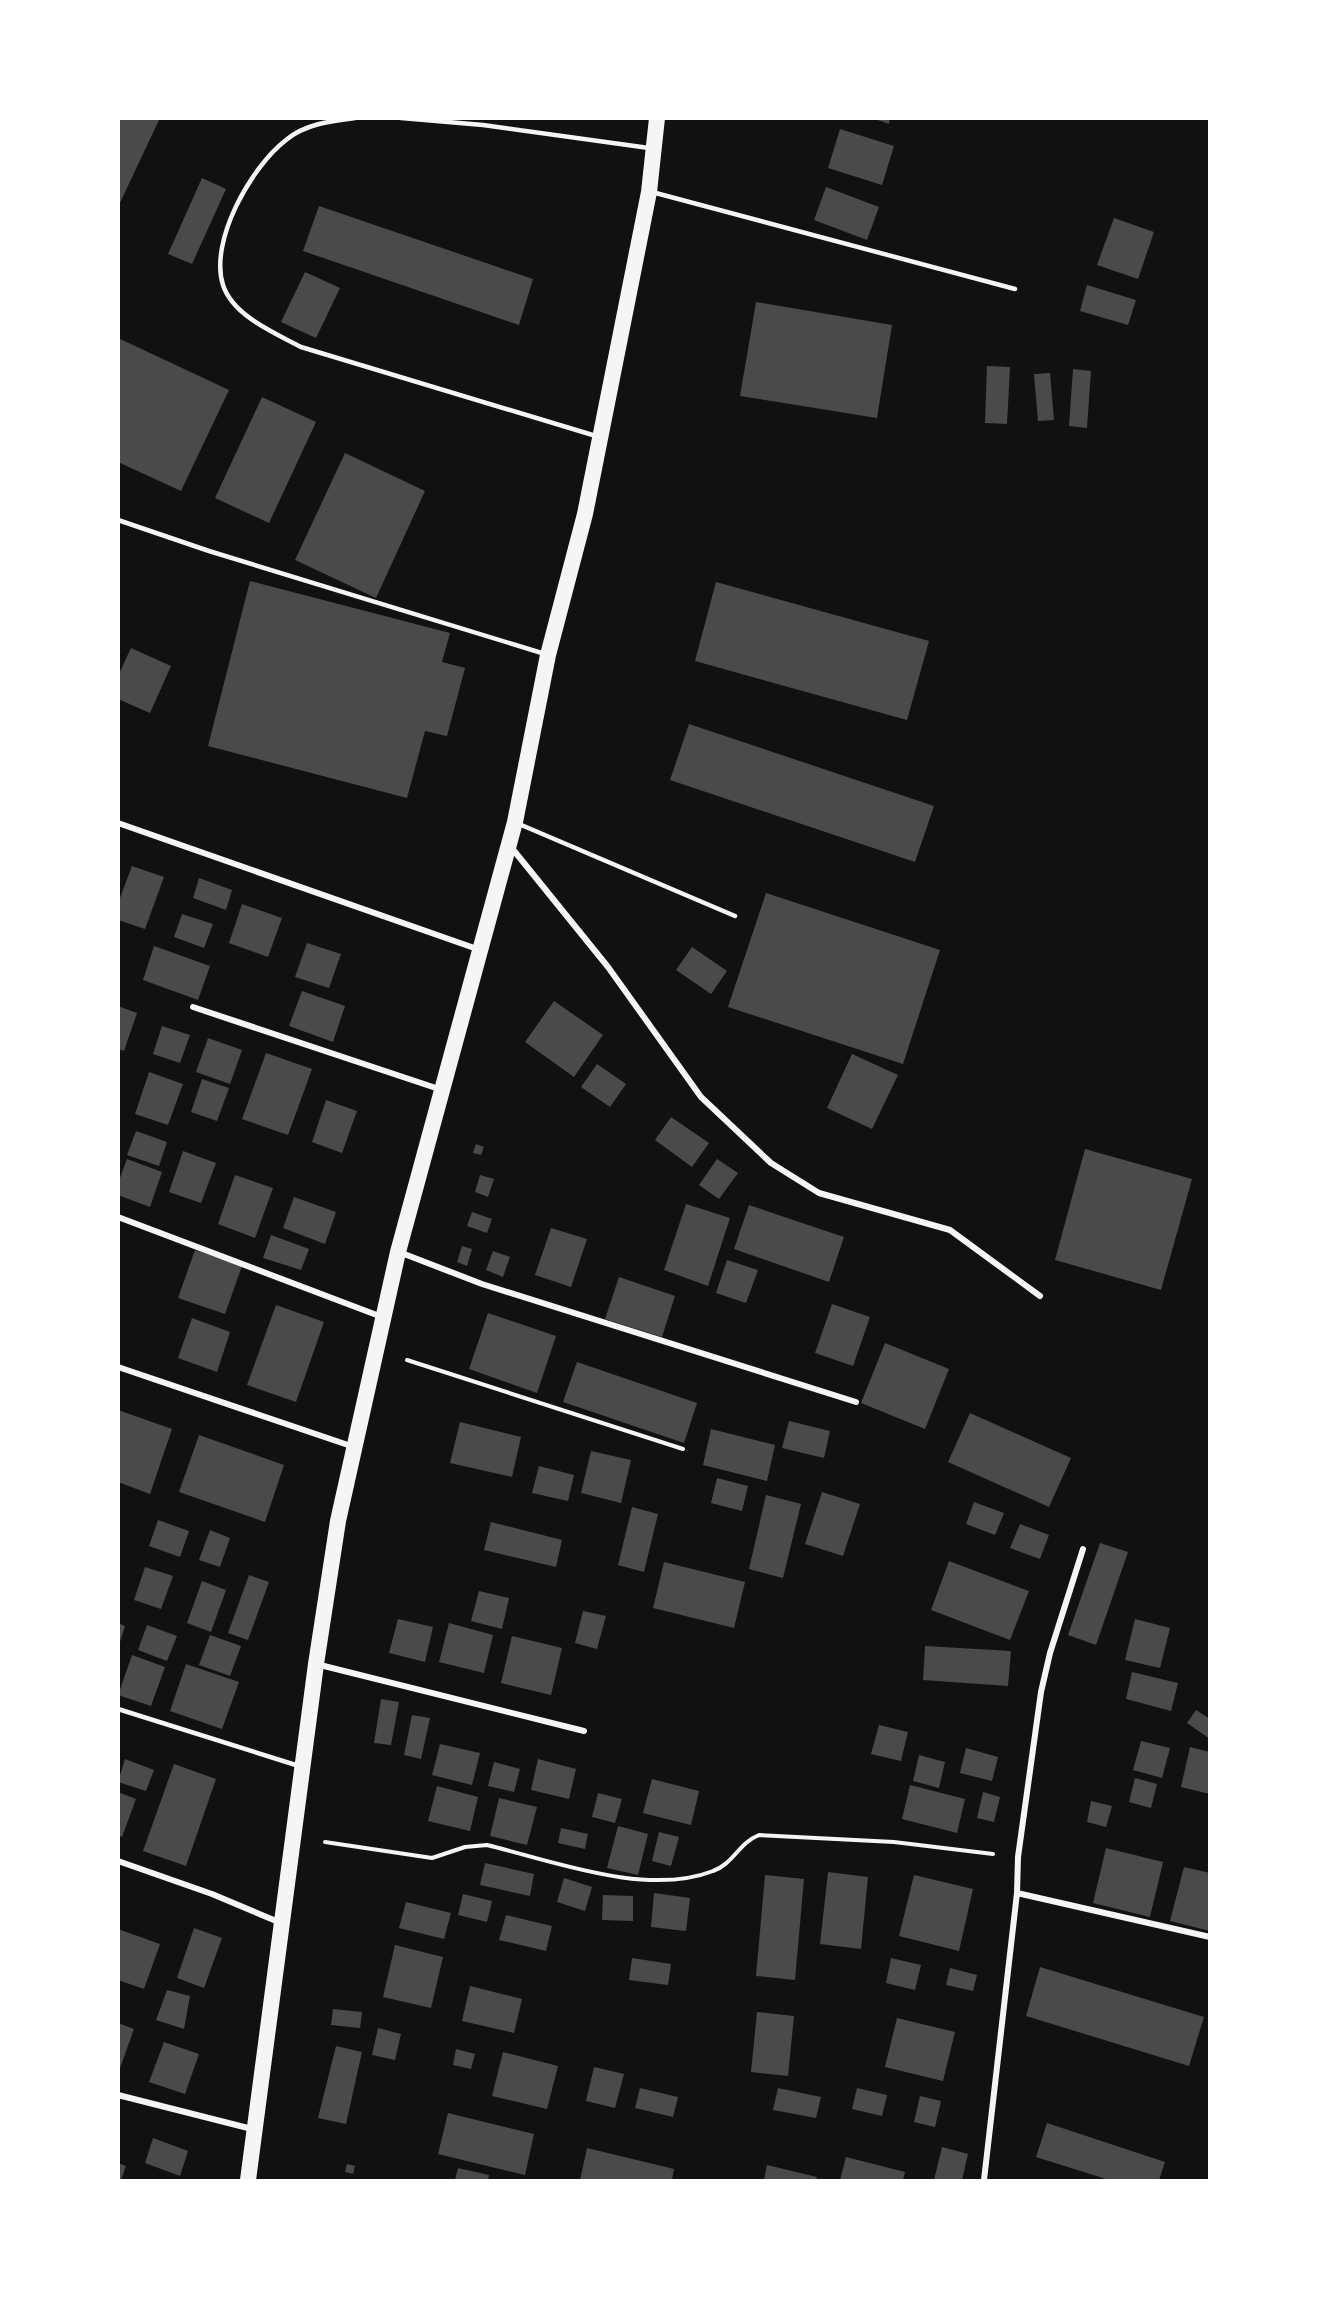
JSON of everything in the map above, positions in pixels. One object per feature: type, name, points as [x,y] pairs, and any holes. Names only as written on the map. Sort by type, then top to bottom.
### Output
[{"type":"highway","points":[[248,2181],[316,1664],[338,1521],[385,1319],[398,1252],[515,822],[548,655],[585,514],[601,438],[649,192],[657,118]]},
{"type":"street","points":[[118,823],[480,951]]},
{"type":"street","points":[[508,844],[608,967],[701,1097],[771,1163],[819,1193],[950,1230],[1040,1296]]},
{"type":"street","points":[[193,1007],[443,1090]]},
{"type":"street","points":[[118,1217],[385,1319]]},
{"type":"street","points":[[398,1252],[503,1291],[856,1402]]},
{"type":"street","points":[[118,1367],[354,1448]]},
{"type":"street","points":[[984,2181],[1017,1893],[1017,1857],[1041,1692],[1050,1653],[1083,1549]]},
{"type":"street","points":[[316,1664],[584,1731]]},
{"type":"street","points":[[118,1861],[212,1894],[283,1924]]},
{"type":"street","points":[[1017,1893],[1209,1937]]},
{"type":"street","points":[[118,2095],[255,2129]]},
{"type":"lane","points":[[355,118],[321,122],[286,139],[258,168],[242,193],[219,256],[224,286],[233,302],[258,323],[301,348],[601,438]]},
{"type":"lane","points":[[401,118],[483,125],[654,149]]},
{"type":"lane","points":[[649,192],[1015,289]]},
{"type":"lane","points":[[118,520],[209,551],[548,655]]},
{"type":"lane","points":[[515,822],[735,916]]},
{"type":"lane","points":[[118,1709],[302,1767]]},
{"type":"path","points":[[377,1351],[683,1449]]},
{"type":"path","points":[[294,1837],[432,1858],[465,1846],[487,1845],[617,1877],[640,1879],[683,1878],[710,1873],[729,1863],[747,1841],[764,1835],[894,1842],[1017,1857]]},
{"type":"building","points":[[118,118],[160,118],[118,207]]},
{"type":"building","points":[[872,118],[890,118],[889,124]]},
{"type":"building","points":[[840,129],[894,146],[882,185],[828,168]]},
{"type":"building","points":[[202,178],[226,189],[192,264],[168,254]]},
{"type":"building","points":[[826,187],[879,207],[867,240],[814,220]]},
{"type":"building","points":[[319,206],[533,279],[519,325],[303,251]]},
{"type":"building","points":[[1114,218],[1154,232],[1138,279],[1097,265]]},
{"type":"building","points":[[305,272],[340,288],[316,338],[281,322]]},
{"type":"building","points":[[1087,285],[1136,300],[1128,325],[1080,311]]},
{"type":"building","points":[[756,302],[892,325],[877,418],[740,396]]},
{"type":"building","points":[[118,338],[229,390],[181,491],[118,462]]},
{"type":"building","points":[[987,366],[1010,367],[1007,424],[985,423]]},
{"type":"building","points":[[1073,369],[1091,371],[1087,428],[1069,426]]},
{"type":"building","points":[[1050,373],[1054,420],[1038,421],[1034,374]]},
{"type":"building","points":[[262,397],[316,422],[269,523],[215,498]]},
{"type":"building","points":[[345,453],[425,491],[376,598],[295,560]]},
{"type":"building","points":[[250,581],[450,633],[442,662],[465,668],[447,736],[425,731],[407,798],[208,746]]},
{"type":"building","points":[[716,582],[929,641],[907,720],[695,661]]},
{"type":"building","points":[[131,648],[171,666],[150,713],[118,699],[118,676]]},
{"type":"building","points":[[689,724],[934,806],[915,862],[670,780]]},
{"type":"building","points":[[132,866],[164,877],[145,929],[118,920],[118,903]]},
{"type":"building","points":[[199,878],[232,890],[226,910],[193,898]]},
{"type":"building","points":[[766,893],[940,950],[903,1064],[728,1007]]},
{"type":"building","points":[[242,904],[282,918],[268,957],[229,943]]},
{"type":"building","points":[[182,914],[213,924],[204,948],[174,937]]},
{"type":"building","points":[[307,943],[341,954],[329,988],[295,977]]},
{"type":"building","points":[[154,946],[210,966],[198,1000],[143,980]]},
{"type":"building","points":[[692,947],[727,971],[711,994],[676,970]]},
{"type":"building","points":[[302,991],[345,1006],[333,1042],[289,1026]]},
{"type":"building","points":[[554,1001],[603,1035],[574,1077],[525,1042]]},
{"type":"building","points":[[118,1006],[137,1013],[124,1051],[118,1049]]},
{"type":"building","points":[[162,1026],[190,1035],[180,1063],[153,1054]]},
{"type":"building","points":[[208,1038],[242,1050],[230,1084],[196,1072]]},
{"type":"building","points":[[266,1053],[312,1069],[288,1135],[242,1119]]},
{"type":"building","points":[[852,1054],[898,1075],[872,1129],[827,1108]]},
{"type":"building","points":[[597,1064],[626,1084],[610,1107],[581,1087]]},
{"type":"building","points":[[149,1072],[183,1084],[168,1125],[135,1114]]},
{"type":"building","points":[[202,1079],[229,1088],[217,1121],[191,1112]]},
{"type":"building","points":[[326,1100],[357,1111],[342,1153],[312,1142]]},
{"type":"building","points":[[671,1117],[709,1143],[692,1167],[655,1140]]},
{"type":"building","points":[[136,1131],[167,1142],[159,1166],[127,1155]]},
{"type":"building","points":[[476,1144],[484,1147],[481,1155],[473,1153]]},
{"type":"building","points":[[1085,1149],[1192,1179],[1161,1290],[1055,1260]]},
{"type":"building","points":[[183,1151],[216,1163],[201,1203],[169,1192]]},
{"type":"building","points":[[127,1159],[162,1172],[150,1207],[118,1195],[118,1183]]},
{"type":"building","points":[[717,1159],[738,1173],[719,1199],[699,1185]]},
{"type":"building","points":[[235,1175],[273,1188],[255,1238],[218,1224]]},
{"type":"building","points":[[480,1175],[494,1179],[488,1197],[475,1192]]},
{"type":"building","points":[[294,1197],[336,1212],[325,1244],[283,1228]]},
{"type":"building","points":[[686,1204],[730,1218],[708,1286],[664,1270]]},
{"type":"building","points":[[749,1205],[844,1237],[829,1282],[734,1249]]},
{"type":"building","points":[[472,1212],[492,1219],[487,1233],[467,1226]]},
{"type":"building","points":[[551,1228],[587,1239],[571,1287],[535,1275]]},
{"type":"building","points":[[271,1235],[309,1249],[301,1270],[263,1258]]},
{"type":"building","points":[[462,1246],[472,1249],[467,1266],[457,1262]]},
{"type":"building","points":[[195,1250],[242,1266],[225,1314],[178,1298]]},
{"type":"building","points":[[493,1251],[510,1257],[503,1277],[486,1270]]},
{"type":"building","points":[[727,1260],[758,1270],[746,1303],[716,1293]]},
{"type":"building","points":[[619,1277],[675,1296],[662,1337],[605,1319]]},
{"type":"building","points":[[832,1304],[870,1317],[853,1366],[815,1353]]},
{"type":"building","points":[[276,1305],[324,1322],[296,1402],[247,1385]]},
{"type":"building","points":[[488,1313],[556,1336],[537,1393],[469,1369]]},
{"type":"building","points":[[192,1318],[230,1332],[217,1372],[178,1358]]},
{"type":"building","points":[[885,1343],[949,1369],[925,1429],[861,1403]]},
{"type":"building","points":[[577,1362],[697,1403],[684,1443],[563,1402]]},
{"type":"building","points":[[118,1410],[172,1429],[150,1494],[118,1482]]},
{"type":"building","points":[[970,1413],[1071,1458],[1049,1507],[948,1462]]},
{"type":"building","points":[[789,1421],[830,1431],[824,1458],[782,1448]]},
{"type":"building","points":[[460,1422],[521,1437],[512,1477],[450,1463]]},
{"type":"building","points":[[711,1429],[775,1445],[767,1481],[703,1465]]},
{"type":"building","points":[[199,1435],[284,1465],[265,1522],[179,1492]]},
{"type":"building","points":[[591,1451],[631,1460],[621,1503],[581,1493]]},
{"type":"building","points":[[539,1466],[574,1475],[568,1501],[532,1493]]},
{"type":"building","points":[[717,1478],[748,1486],[742,1511],[711,1503]]},
{"type":"building","points":[[822,1492],[860,1504],[843,1556],[805,1544]]},
{"type":"building","points":[[766,1495],[801,1504],[783,1578],[749,1569]]},
{"type":"building","points":[[974,1502],[1004,1513],[995,1535],[966,1524]]},
{"type":"building","points":[[632,1507],[658,1514],[644,1572],[618,1565]]},
{"type":"building","points":[[158,1520],[189,1531],[180,1557],[149,1546]]},
{"type":"building","points":[[491,1522],[562,1540],[556,1567],[484,1550]]},
{"type":"building","points":[[1020,1524],[1049,1535],[1040,1559],[1010,1548]]},
{"type":"building","points":[[210,1530],[230,1538],[220,1567],[199,1560]]},
{"type":"building","points":[[1100,1543],[1128,1552],[1096,1645],[1068,1635]]},
{"type":"building","points":[[949,1561],[1029,1591],[1010,1640],[931,1610]]},
{"type":"building","points":[[664,1562],[745,1582],[734,1628],[653,1608]]},
{"type":"building","points":[[145,1567],[173,1576],[161,1609],[134,1600]]},
{"type":"building","points":[[249,1575],[269,1582],[248,1640],[228,1633]]},
{"type":"building","points":[[202,1581],[226,1590],[211,1632],[187,1623]]},
{"type":"building","points":[[479,1591],[509,1598],[502,1629],[471,1621]]},
{"type":"building","points":[[583,1611],[606,1616],[597,1649],[575,1643]]},
{"type":"building","points":[[398,1619],[433,1627],[425,1662],[389,1653]]},
{"type":"building","points":[[1135,1619],[1170,1628],[1160,1668],[1125,1660]]},
{"type":"building","points":[[118,1623],[125,1626],[119,1645],[118,1645]]},
{"type":"building","points":[[449,1623],[493,1635],[484,1673],[439,1662]]},
{"type":"building","points":[[147,1625],[177,1636],[167,1661],[138,1650]]},
{"type":"building","points":[[210,1635],[241,1646],[230,1676],[199,1665]]},
{"type":"building","points":[[512,1636],[562,1648],[551,1695],[501,1683]]},
{"type":"building","points":[[925,1646],[1011,1651],[1008,1686],[923,1680]]},
{"type":"building","points":[[132,1655],[165,1667],[151,1706],[118,1695]]},
{"type":"building","points":[[186,1664],[239,1682],[222,1729],[170,1711]]},
{"type":"building","points":[[1132,1672],[1178,1683],[1171,1711],[1126,1699]]},
{"type":"building","points":[[381,1699],[399,1702],[391,1745],[374,1743]]},
{"type":"building","points":[[1196,1710],[1210,1719],[1210,1739],[1187,1723]]},
{"type":"building","points":[[412,1715],[430,1718],[421,1759],[404,1755]]},
{"type":"building","points":[[879,1725],[908,1732],[901,1761],[871,1754]]},
{"type":"building","points":[[1141,1741],[1170,1748],[1162,1778],[1133,1770]]},
{"type":"building","points":[[440,1744],[480,1753],[472,1785],[432,1775]]},
{"type":"building","points":[[1190,1747],[1210,1752],[1210,1794],[1181,1787]]},
{"type":"building","points":[[966,1748],[998,1757],[992,1781],[960,1773]]},
{"type":"building","points":[[919,1755],[945,1762],[939,1788],[913,1781]]},
{"type":"building","points":[[125,1759],[154,1770],[146,1791],[118,1782]]},
{"type":"building","points":[[538,1759],[576,1769],[569,1799],[531,1790]]},
{"type":"building","points":[[494,1762],[520,1769],[514,1792],[488,1786]]},
{"type":"building","points":[[174,1764],[216,1779],[186,1866],[143,1851]]},
{"type":"building","points":[[1135,1778],[1157,1784],[1151,1808],[1129,1802]]},
{"type":"building","points":[[652,1779],[699,1791],[691,1825],[643,1813]]},
{"type":"building","points":[[910,1785],[965,1799],[957,1833],[902,1819]]},
{"type":"building","points":[[437,1786],[478,1797],[470,1831],[428,1821]]},
{"type":"building","points":[[118,1792],[136,1799],[122,1837],[118,1835]]},
{"type":"building","points":[[983,1792],[1000,1797],[994,1822],[977,1818]]},
{"type":"building","points":[[598,1793],[622,1799],[615,1823],[592,1817]]},
{"type":"building","points":[[499,1798],[537,1807],[527,1845],[490,1836]]},
{"type":"building","points":[[1091,1801],[1112,1806],[1106,1827],[1087,1822]]},
{"type":"building","points":[[618,1826],[648,1834],[638,1875],[607,1868]]},
{"type":"building","points":[[561,1828],[588,1834],[585,1849],[558,1843]]},
{"type":"building","points":[[659,1832],[679,1837],[671,1866],[652,1861]]},
{"type":"building","points":[[1106,1848],[1163,1862],[1150,1917],[1093,1903]]},
{"type":"building","points":[[485,1863],[534,1874],[530,1896],[480,1885]]},
{"type":"building","points":[[1184,1867],[1210,1873],[1210,1931],[1170,1921]]},
{"type":"building","points":[[828,1872],[868,1877],[861,1949],[820,1944]]},
{"type":"building","points":[[765,1875],[804,1879],[795,1980],[756,1976]]},
{"type":"building","points":[[914,1875],[973,1889],[959,1951],[899,1936]]},
{"type":"building","points":[[564,1878],[592,1887],[585,1911],[557,1902]]},
{"type":"building","points":[[654,1893],[690,1898],[686,1931],[651,1927]]},
{"type":"building","points":[[463,1894],[492,1901],[487,1922],[458,1915]]},
{"type":"building","points":[[603,1895],[633,1896],[633,1921],[602,1920]]},
{"type":"building","points":[[406,1902],[451,1913],[444,1939],[399,1928]]},
{"type":"building","points":[[506,1915],[552,1926],[546,1951],[499,1940]]},
{"type":"building","points":[[194,1928],[222,1938],[204,1988],[177,1978]]},
{"type":"building","points":[[118,1929],[160,1944],[144,1989],[118,1980]]},
{"type":"building","points":[[395,1945],[443,1957],[431,2008],[383,1997]]},
{"type":"building","points":[[632,1958],[671,1964],[668,1985],[629,1980]]},
{"type":"building","points":[[891,1958],[921,1965],[915,1990],[886,1983]]},
{"type":"building","points":[[1040,1967],[1204,2017],[1189,2066],[1026,2016]]},
{"type":"building","points":[[950,1968],[977,1975],[973,1991],[946,1985]]},
{"type":"building","points":[[470,1986],[522,1999],[514,2033],[462,2021]]},
{"type":"building","points":[[167,1990],[190,1996],[184,2029],[156,2020]]},
{"type":"building","points":[[333,2009],[362,2012],[360,2028],[331,2025]]},
{"type":"building","points":[[757,2012],[794,2016],[788,2076],[751,2072]]},
{"type":"building","points":[[897,2018],[955,2032],[943,2081],[885,2067]]},
{"type":"building","points":[[118,2023],[134,2029],[119,2071],[118,2071]]},
{"type":"building","points":[[378,2028],[401,2034],[395,2060],[372,2055]]},
{"type":"building","points":[[164,2042],[199,2054],[185,2094],[149,2082]]},
{"type":"building","points":[[336,2046],[362,2052],[346,2124],[318,2118]]},
{"type":"building","points":[[456,2049],[475,2054],[471,2069],[453,2065]]},
{"type":"building","points":[[503,2052],[558,2066],[547,2109],[492,2096]]},
{"type":"building","points":[[594,2067],[624,2074],[615,2108],[586,2101]]},
{"type":"building","points":[[640,2088],[678,2097],[673,2117],[635,2108]]},
{"type":"building","points":[[778,2088],[821,2097],[816,2118],[773,2110]]},
{"type":"building","points":[[857,2088],[887,2095],[882,2116],[852,2109]]},
{"type":"building","points":[[920,2096],[941,2101],[935,2127],[914,2122]]},
{"type":"building","points":[[448,2113],[534,2134],[525,2175],[438,2154]]},
{"type":"building","points":[[1047,2123],[1165,2162],[1159,2180],[1109,2180],[1036,2157]]},
{"type":"building","points":[[153,2138],[188,2151],[180,2176],[145,2163]]},
{"type":"building","points":[[942,2147],[968,2154],[962,2180],[934,2180]]},
{"type":"building","points":[[587,2148],[674,2169],[672,2180],[580,2180]]},
{"type":"building","points":[[846,2157],[905,2172],[903,2180],[840,2180]]},
{"type":"building","points":[[118,2163],[126,2166],[121,2180],[118,2180]]},
{"type":"building","points":[[347,2164],[355,2166],[353,2174],[345,2172]]},
{"type":"building","points":[[767,2165],[817,2177],[816,2180],[764,2180]]},
{"type":"building","points":[[458,2168],[489,2175],[488,2180],[455,2180]]}]
